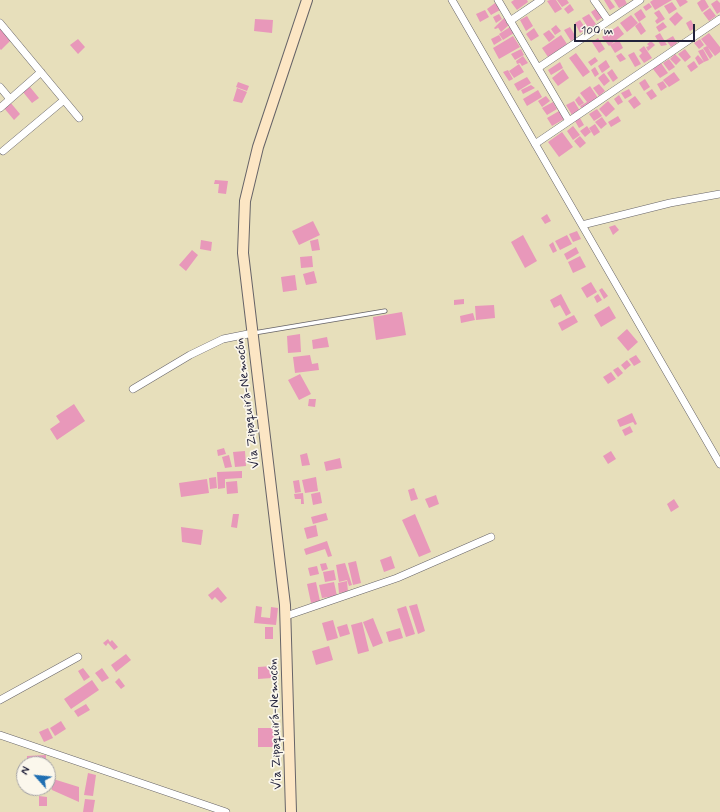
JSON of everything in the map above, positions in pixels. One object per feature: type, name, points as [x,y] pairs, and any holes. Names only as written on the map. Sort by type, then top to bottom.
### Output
[{"type":"main road","name":"Vía Zipaquirá-Nemocón","points":[[291,812],[286,616],[243,253],[245,202],[258,147],[307,0]]},
{"type":"street","points":[[452,0],[720,464]]},
{"type":"street","points":[[498,0],[569,121]]},
{"type":"street","points":[[510,21],[541,0]]},
{"type":"street","points":[[594,0],[608,20]]},
{"type":"street","points":[[538,68],[640,0]]},
{"type":"street","points":[[535,144],[720,19]]},
{"type":"street","points":[[0,23],[79,118]]},
{"type":"street","points":[[0,108],[41,72]]},
{"type":"street","points":[[0,87],[10,99]]},
{"type":"street","points":[[3,151],[64,100]]},
{"type":"street","points":[[582,225],[670,204],[720,194]]},
{"type":"street","points":[[133,389],[190,355],[223,339],[253,333]]},
{"type":"street","points":[[286,616],[397,578],[491,537]]},
{"type":"street","points":[[0,700],[78,657]]},
{"type":"street","points":[[0,735],[226,812]]},
{"type":"lane","points":[[253,333],[385,311]]},
{"type":"building","points":[[514,0],[527,0],[528,2],[517,10],[511,2]]},
{"type":"building","points":[[556,0],[562,9],[555,13],[547,1]]},
{"type":"building","points":[[557,0],[567,0],[569,3],[562,7]]},
{"type":"building","points":[[604,0],[610,0],[615,7],[610,10]]},
{"type":"building","points":[[614,0],[625,0],[627,4],[619,8]]},
{"type":"building","points":[[653,0],[672,0],[655,10],[650,2]]},
{"type":"building","points":[[676,0],[686,0],[688,2],[680,7]]},
{"type":"building","points":[[701,0],[705,0],[709,7],[702,12],[697,3]]},
{"type":"building","points":[[717,0],[720,3],[720,12],[717,14],[711,4]]},
{"type":"building","points":[[672,2],[677,9],[669,14],[664,6]]},
{"type":"building","points":[[495,3],[500,10],[491,15],[487,9]]},
{"type":"building","points":[[649,3],[652,7],[646,11],[643,7]]},
{"type":"building","points":[[570,4],[574,10],[568,14],[564,9]]},
{"type":"building","points":[[597,8],[603,17],[597,21],[591,12]]},
{"type":"building","points":[[710,8],[716,16],[709,21],[703,13]]},
{"type":"building","points":[[641,9],[646,17],[639,22],[634,14]]},
{"type":"building","points":[[485,10],[489,17],[480,22],[476,14]]},
{"type":"building","points":[[659,10],[665,19],[657,24],[655,21],[658,18],[654,13]]},
{"type":"building","points":[[677,12],[683,18],[675,26],[669,19]]},
{"type":"building","points":[[499,14],[502,19],[496,23],[493,17]]},
{"type":"building","points":[[589,14],[596,24],[589,29],[582,18]]},
{"type":"building","points":[[631,15],[638,23],[627,32],[620,23]]},
{"type":"building","points":[[527,16],[533,26],[526,31],[520,20]]},
{"type":"building","points":[[504,18],[509,25],[501,32],[497,26],[498,28],[494,28]]},
{"type":"building","points":[[255,19],[273,20],[272,33],[254,31]]},
{"type":"building","points":[[580,20],[586,29],[580,33],[575,23]]},
{"type":"building","points":[[691,20],[695,28],[690,31],[686,23]]},
{"type":"building","points":[[640,22],[646,31],[641,35],[635,26]]},
{"type":"building","points":[[663,22],[667,27],[659,32],[656,27]]},
{"type":"building","points":[[556,25],[561,31],[555,35],[551,29]]},
{"type":"building","points":[[618,26],[624,34],[609,46],[602,37]]},
{"type":"building","points":[[510,27],[514,33],[503,40],[499,34]]},
{"type":"building","points":[[570,27],[576,37],[571,41],[564,30]]},
{"type":"building","points":[[0,28],[11,40],[1,50],[0,49]]},
{"type":"building","points":[[534,28],[539,36],[531,41],[526,34]]},
{"type":"building","points":[[549,30],[555,37],[549,42],[543,34]]},
{"type":"building","points":[[660,33],[667,45],[661,46],[655,36]]},
{"type":"building","points":[[709,33],[720,47],[720,52],[715,56],[701,39]]},
{"type":"building","points":[[499,35],[502,40],[494,45],[491,39]]},
{"type":"building","points":[[561,35],[567,44],[548,57],[542,48]]},
{"type":"building","points":[[513,36],[520,47],[499,59],[493,48]]},
{"type":"building","points":[[673,36],[677,43],[671,47],[666,40]]},
{"type":"building","points":[[598,38],[605,49],[599,53],[592,42]]},
{"type":"building","points":[[78,39],[85,47],[78,54],[70,45]]},
{"type":"building","points":[[700,39],[704,45],[699,49],[694,43]]},
{"type":"building","points":[[619,40],[623,48],[615,53],[610,45]]},
{"type":"building","points":[[651,41],[655,45],[648,51],[646,47],[649,46],[647,44]]},
{"type":"building","points":[[644,46],[652,58],[644,63],[639,56],[642,53],[639,50]]},
{"type":"building","points":[[707,46],[713,56],[710,59],[703,48]]},
{"type":"building","points":[[521,49],[524,55],[515,60],[511,54]]},
{"type":"building","points":[[685,49],[691,57],[685,62],[678,54]]},
{"type":"building","points":[[703,49],[709,60],[704,62],[698,51]]},
{"type":"building","points":[[634,52],[641,64],[635,67],[628,55]]},
{"type":"building","points":[[576,53],[590,72],[583,77],[569,58]]},
{"type":"building","points":[[621,53],[626,59],[620,62],[616,56]]},
{"type":"building","points":[[675,54],[681,60],[676,65],[670,59]]},
{"type":"building","points":[[698,55],[704,62],[699,65],[695,58]]},
{"type":"building","points":[[523,56],[528,63],[522,66],[520,63],[517,64],[516,61]]},
{"type":"building","points":[[595,57],[598,61],[591,66],[588,62]]},
{"type":"building","points":[[669,59],[675,67],[669,71],[663,63]]},
{"type":"building","points":[[606,60],[610,67],[602,73],[598,66]]},
{"type":"building","points":[[694,61],[698,67],[691,72],[687,66]]},
{"type":"building","points":[[560,62],[563,68],[551,75],[548,70]]},
{"type":"building","points":[[661,63],[668,73],[660,78],[653,69]]},
{"type":"building","points":[[519,64],[524,72],[514,78],[509,71]]},
{"type":"building","points":[[595,67],[599,74],[595,77],[591,70]]},
{"type":"building","points":[[563,69],[569,78],[558,86],[552,78]]},
{"type":"building","points":[[612,69],[618,78],[613,82],[607,73]]},
{"type":"building","points":[[508,70],[513,79],[509,81],[503,72]]},
{"type":"building","points":[[674,72],[680,80],[669,87],[663,80]]},
{"type":"building","points":[[604,73],[610,81],[604,86],[598,78]]},
{"type":"building","points":[[527,77],[531,83],[518,91],[514,84]]},
{"type":"building","points":[[645,79],[650,87],[644,91],[639,83]]},
{"type":"building","points":[[663,81],[667,87],[661,91],[657,84]]},
{"type":"building","points":[[238,82],[249,86],[247,91],[236,87]]},
{"type":"building","points":[[599,84],[605,91],[599,96],[593,88]]},
{"type":"building","points":[[531,85],[535,88],[523,94],[521,90]]},
{"type":"building","points":[[590,86],[598,98],[582,109],[580,106],[587,102],[580,93]]},
{"type":"building","points":[[30,87],[39,98],[32,103],[23,92]]},
{"type":"building","points":[[237,88],[247,92],[242,103],[233,101]]},
{"type":"building","points":[[629,89],[632,95],[625,99],[621,93]]},
{"type":"building","points":[[652,89],[657,96],[651,100],[646,93]]},
{"type":"building","points":[[538,90],[542,97],[527,106],[523,99]]},
{"type":"building","points":[[619,95],[623,102],[618,105],[614,99]]},
{"type":"building","points":[[546,96],[550,101],[542,107],[538,101]]},
{"type":"building","points":[[579,96],[584,103],[579,106],[575,100]]},
{"type":"building","points":[[635,96],[641,104],[634,109],[628,101]]},
{"type":"building","points":[[574,101],[580,111],[572,115],[566,105]]},
{"type":"building","points":[[608,101],[615,109],[606,117],[599,109]]},
{"type":"building","points":[[10,102],[20,114],[14,120],[4,108]]},
{"type":"building","points":[[553,102],[557,109],[547,115],[542,108]]},
{"type":"building","points":[[597,109],[602,116],[594,121],[589,114]]},
{"type":"building","points":[[559,111],[564,119],[552,126],[547,118]]},
{"type":"building","points":[[618,116],[621,121],[611,127],[608,122]]},
{"type":"building","points":[[602,117],[607,124],[601,129],[595,122]]},
{"type":"building","points":[[580,118],[584,125],[579,128],[575,121]]},
{"type":"building","points":[[595,124],[600,132],[594,136],[589,128]]},
{"type":"building","points":[[573,126],[580,135],[573,140],[567,131]]},
{"type":"building","points":[[587,126],[591,132],[585,137],[580,131]]},
{"type":"building","points":[[562,132],[573,147],[559,157],[548,142]]},
{"type":"building","points":[[580,136],[586,143],[580,148],[574,141]]},
{"type":"building","points":[[215,180],[228,181],[226,194],[218,193],[219,184],[214,184]]},
{"type":"building","points":[[547,214],[551,221],[545,224],[541,218]]},
{"type":"building","points":[[313,221],[320,235],[299,245],[292,231]]},
{"type":"building","points":[[615,225],[619,230],[613,235],[609,227]]},
{"type":"building","points":[[577,231],[581,239],[573,242],[569,234]]},
{"type":"building","points":[[523,235],[537,261],[525,268],[511,242]]},
{"type":"building","points":[[567,235],[572,244],[560,250],[555,241]]},
{"type":"building","points":[[318,239],[320,250],[312,251],[310,241]]},
{"type":"building","points":[[201,240],[212,242],[211,251],[200,249]]},
{"type":"building","points":[[553,242],[557,251],[553,253],[549,245]]},
{"type":"building","points":[[576,247],[579,253],[567,260],[564,254]]},
{"type":"building","points":[[192,250],[198,255],[186,271],[179,265]]},
{"type":"building","points":[[312,256],[313,267],[301,268],[300,257]]},
{"type":"building","points":[[580,256],[586,267],[573,273],[568,262]]},
{"type":"building","points":[[314,271],[317,283],[306,285],[303,274]]},
{"type":"building","points":[[295,275],[297,290],[283,292],[281,277]]},
{"type":"building","points":[[591,282],[597,292],[587,298],[581,288]]},
{"type":"building","points":[[602,288],[608,296],[604,299],[599,290]]},
{"type":"building","points":[[561,294],[571,313],[566,316],[560,305],[554,308],[550,300]]},
{"type":"building","points":[[598,294],[602,300],[597,303],[594,297]]},
{"type":"building","points":[[464,299],[464,304],[454,305],[454,300]]},
{"type":"building","points":[[494,305],[495,318],[476,320],[475,306]]},
{"type":"building","points":[[609,306],[616,318],[601,327],[594,315]]},
{"type":"building","points":[[402,312],[406,335],[376,340],[373,317]]},
{"type":"building","points":[[473,313],[475,320],[461,323],[460,316]]},
{"type":"building","points":[[574,315],[578,322],[562,331],[558,323]]},
{"type":"building","points":[[627,329],[638,342],[628,351],[617,338]]},
{"type":"building","points":[[300,334],[301,352],[288,353],[287,336]]},
{"type":"building","points":[[327,337],[329,347],[313,349],[312,340]]},
{"type":"building","points":[[310,355],[312,364],[318,363],[319,370],[295,373],[293,357]]},
{"type":"building","points":[[636,355],[641,362],[634,366],[629,359]]},
{"type":"building","points":[[627,360],[631,365],[625,370],[621,365]]},
{"type":"building","points":[[618,367],[623,373],[618,377],[613,370]]},
{"type":"building","points":[[611,372],[616,379],[608,384],[603,377]]},
{"type":"building","points":[[300,374],[311,394],[299,400],[288,380]]},
{"type":"building","points":[[309,399],[316,399],[315,407],[308,406]]},
{"type":"building","points":[[74,404],[85,421],[57,440],[50,429],[60,422],[56,416]]},
{"type":"building","points":[[632,413],[637,424],[635,425],[633,422],[620,427],[617,420]]},
{"type":"building","points":[[630,426],[633,432],[625,436],[622,430]]},
{"type":"building","points":[[224,448],[226,454],[218,456],[217,450]]},
{"type":"building","points":[[245,451],[246,466],[235,467],[233,452]]},
{"type":"building","points":[[611,451],[616,459],[608,464],[603,456]]},
{"type":"building","points":[[307,453],[310,465],[302,466],[300,455]]},
{"type":"building","points":[[229,455],[232,467],[225,468],[222,457]]},
{"type":"building","points":[[340,458],[342,468],[326,471],[324,462]]},
{"type":"building","points":[[242,471],[242,478],[225,479],[225,488],[218,489],[217,472]]},
{"type":"building","points":[[216,477],[217,488],[210,489],[209,478]]},
{"type":"building","points":[[316,477],[318,491],[305,493],[302,480]]},
{"type":"building","points":[[207,479],[209,493],[181,497],[179,483]]},
{"type":"building","points":[[299,480],[301,492],[295,493],[293,481]]},
{"type":"building","points":[[237,481],[238,493],[227,494],[226,482]]},
{"type":"building","points":[[414,488],[418,499],[411,501],[408,490]]},
{"type":"building","points":[[320,492],[322,503],[313,505],[311,494]]},
{"type":"building","points":[[303,493],[304,504],[301,504],[301,499],[295,499],[294,494]]},
{"type":"building","points":[[436,495],[439,504],[429,508],[425,499]]},
{"type":"building","points":[[674,499],[679,507],[671,512],[667,504]]},
{"type":"building","points":[[326,513],[328,520],[313,524],[311,517]]},
{"type":"building","points":[[233,514],[239,514],[237,528],[231,527]]},
{"type":"building","points":[[415,514],[431,552],[419,557],[402,520]]},
{"type":"building","points":[[316,525],[318,536],[307,539],[304,528]]},
{"type":"building","points":[[181,527],[203,530],[201,545],[182,542]]},
{"type":"building","points":[[327,541],[332,556],[328,557],[325,549],[306,555],[304,549]]},
{"type":"building","points":[[391,556],[395,568],[384,572],[380,560]]},
{"type":"building","points":[[356,561],[361,583],[353,585],[348,563]]},
{"type":"building","points":[[326,563],[328,569],[322,571],[320,564]]},
{"type":"building","points":[[345,563],[352,585],[349,586],[347,580],[339,582],[336,565]]},
{"type":"building","points":[[317,566],[319,574],[310,576],[308,568]]},
{"type":"building","points":[[334,570],[336,580],[325,582],[323,572]]},
{"type":"building","points":[[347,581],[348,592],[339,593],[338,583]]},
{"type":"building","points":[[316,582],[320,601],[311,603],[307,584]]},
{"type":"building","points":[[334,582],[337,596],[322,598],[319,585]]},
{"type":"building","points":[[218,587],[227,598],[221,603],[215,597],[212,600],[208,595]]},
{"type":"building","points":[[417,604],[425,631],[418,634],[409,606]]},
{"type":"building","points":[[256,606],[262,607],[261,617],[270,618],[271,607],[278,608],[276,625],[254,623]]},
{"type":"building","points":[[406,606],[415,634],[406,637],[397,609]]},
{"type":"building","points":[[373,618],[383,643],[373,647],[363,622]]},
{"type":"building","points":[[333,620],[338,638],[327,641],[322,623]]},
{"type":"building","points":[[362,622],[369,651],[358,654],[351,625]]},
{"type":"building","points":[[347,624],[350,634],[340,637],[337,627]]},
{"type":"building","points":[[265,627],[273,627],[273,639],[265,639]]},
{"type":"building","points":[[400,628],[403,638],[389,642],[386,632]]},
{"type":"building","points":[[108,639],[110,642],[112,640],[118,647],[114,650],[108,643],[106,646],[103,643]]},
{"type":"building","points":[[329,646],[333,660],[316,665],[312,651]]},
{"type":"building","points":[[126,654],[131,660],[116,672],[111,665]]},
{"type":"building","points":[[272,666],[272,678],[258,679],[258,667]]},
{"type":"building","points":[[83,668],[90,677],[84,681],[78,671]]},
{"type":"building","points":[[102,668],[109,678],[102,682],[95,673]]},
{"type":"building","points":[[119,678],[125,686],[121,689],[115,682]]},
{"type":"building","points":[[92,680],[99,690],[71,709],[64,699]]},
{"type":"building","points":[[86,704],[90,710],[78,717],[74,711]]},
{"type":"building","points":[[61,721],[66,729],[55,736],[50,728]]},
{"type":"building","points":[[48,728],[53,738],[44,742],[39,732]]},
{"type":"building","points":[[258,728],[275,728],[275,747],[258,747]]},
{"type":"building","points":[[88,773],[96,775],[93,796],[84,795]]},
{"type":"building","points":[[56,780],[79,787],[79,802],[56,792]]},
{"type":"building","points":[[39,796],[47,797],[47,806],[39,806]]},
{"type":"building","points":[[85,799],[95,800],[93,812],[83,812]]}]
